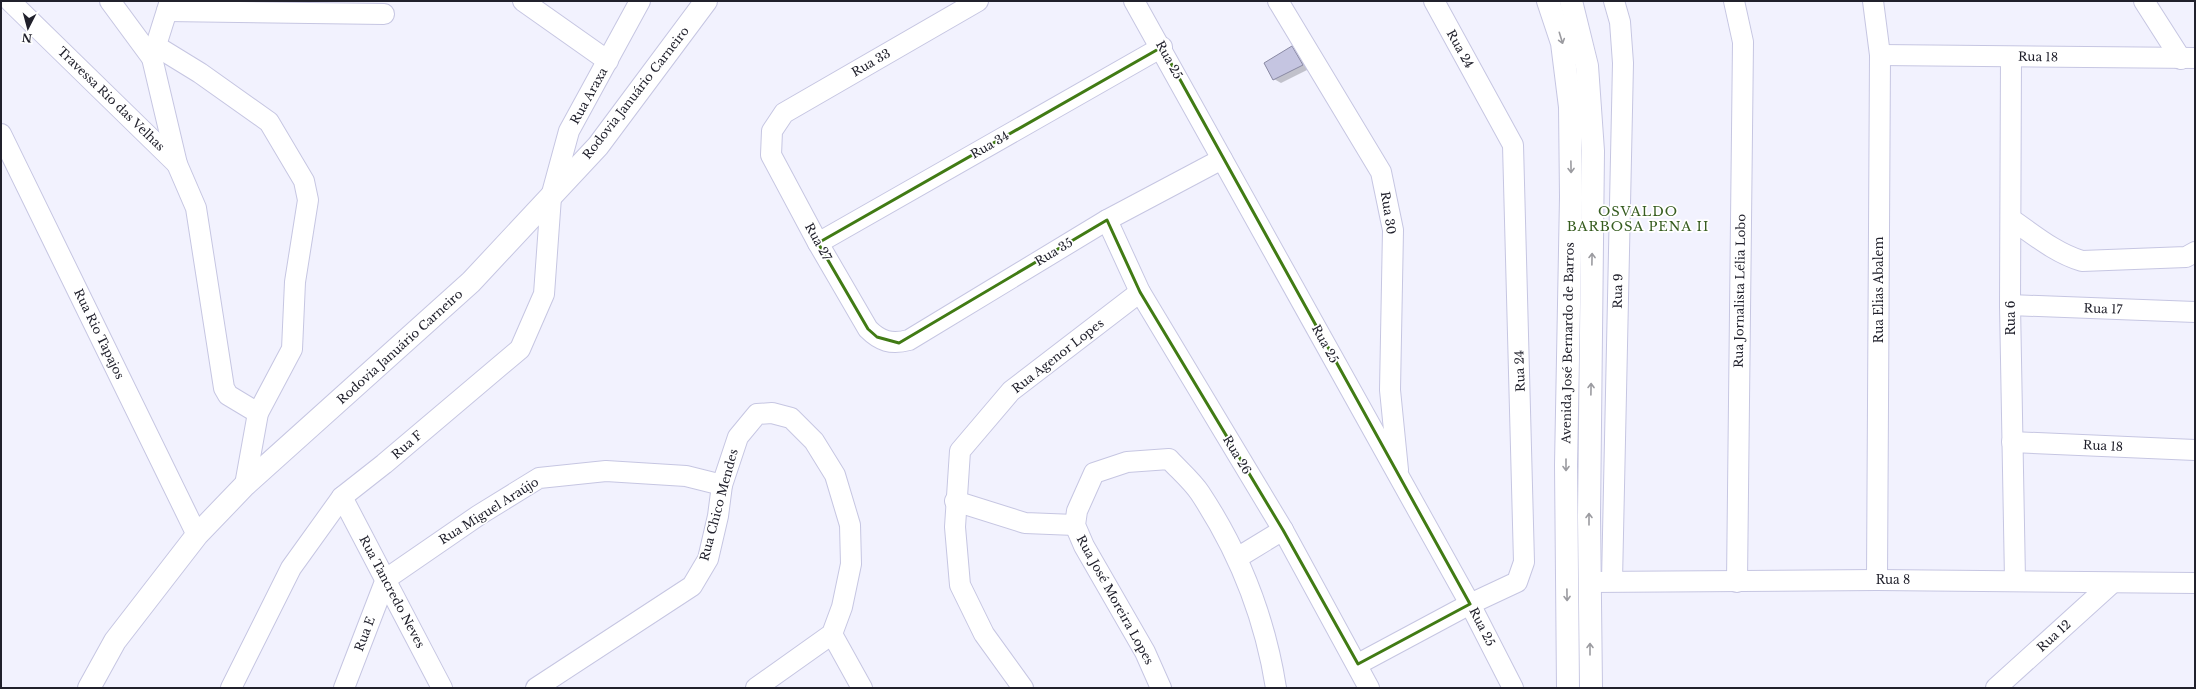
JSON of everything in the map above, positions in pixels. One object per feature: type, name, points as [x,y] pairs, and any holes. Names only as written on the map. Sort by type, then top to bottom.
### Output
[{"type":"main road","name":"Rodovia Januário Carneiro","points":[[89,688],[115,641],[197,535],[245,485],[471,282],[598,146],[706,1]]},
{"type":"main road","name":"Avenida José Bernardo de Barros","points":[[1548,1],[1562,43],[1570,107],[1571,197],[1566,465],[1568,688]]},
{"type":"main road","name":"Avenida José Bernardo de Barros","points":[[1571,1],[1587,66],[1593,151],[1590,582],[1591,688]]},
{"type":"street","name":"Travessa Rio das Velhas","points":[[10,1],[177,164]]},
{"type":"street","points":[[110,1],[154,52],[200,73],[269,122],[304,181],[308,200],[295,282],[292,349],[258,413],[245,485]]},
{"type":"street","points":[[522,1],[608,60]]},
{"type":"street","name":"Rua Araxa","points":[[551,197],[569,131],[640,1]]},
{"type":"street","name":"Rua 33","points":[[772,131],[784,113],[978,1]]},
{"type":"street","name":"Rua 25","points":[[1134,1],[1162,47],[1398,478],[1470,604],[1513,688]]},
{"type":"street","name":"Rua 30","points":[[1278,1],[1381,172],[1393,230],[1390,390],[1398,478]]},
{"type":"street","name":"Rua 24","points":[[1358,664],[1470,604],[1517,582],[1524,562],[1514,144],[1434,1]]},
{"type":"street","name":"Rua 9","points":[[1612,581],[1623,62],[1620,22],[1614,1]]},
{"type":"street","name":"Rua Jornalista Lélia Lobo","points":[[1734,1],[1743,42],[1737,582]]},
{"type":"street","name":"Rua Elias Abalem","points":[[1873,1],[1880,55],[1877,580]]},
{"type":"street","points":[[2144,1],[2188,58]]},
{"type":"street","points":[[258,413],[228,395],[224,388],[196,208],[177,164],[154,52],[169,6],[384,14]]},
{"type":"street","name":"Rua 34","points":[[818,243],[1162,47]]},
{"type":"street","name":"Rua 18","points":[[1880,55],[2188,58]]},
{"type":"street","name":"Rua 6","points":[[2011,57],[2010,304],[2015,580]]},
{"type":"street","name":"Rua 27","points":[[772,131],[771,155],[818,243],[868,329],[877,337],[887,342]]},
{"type":"street","name":"Rua Rio Tapajos","points":[[1,134],[197,535]]},
{"type":"street","name":"Rua 35","points":[[887,342],[899,343],[909,340],[1107,220],[1222,159]]},
{"type":"street","name":"Rua F","points":[[231,688],[291,568],[342,497],[384,464],[520,349],[544,294],[551,197]]},
{"type":"street","points":[[2011,219],[2055,249],[2070,257],[2082,260],[2186,257],[2195,252]]},
{"type":"street","name":"Rua 26","points":[[1107,220],[1140,292],[1283,530],[1358,664],[1369,688]]},
{"type":"street","name":"Rua Agenor Lopes","points":[[1023,688],[984,634],[960,585],[955,527],[955,501],[960,451],[1011,391],[1140,292]]},
{"type":"street","name":"Rua 17","points":[[2010,304],[2195,312]]},
{"type":"street","name":"Rua Chico Mendes","points":[[536,688],[692,586],[708,559],[718,516],[722,485],[738,437],[757,414],[772,413],[791,418],[814,441],[835,475],[850,525],[851,564],[842,607],[832,634]]},
{"type":"street","name":"Rua 18","points":[[2012,442],[2195,450]]},
{"type":"street","name":"Rua José Moreira Lopes","points":[[1161,688],[1145,652],[1084,546],[1075,525],[1079,506],[1094,473],[1127,462],[1169,459],[1199,492],[1237,558],[1251,589],[1271,657],[1276,688]]},
{"type":"street","name":"Rua Miguel Araújo","points":[[386,579],[478,515],[539,478],[606,471],[686,476],[722,485]]},
{"type":"street","name":"Rua Tancredo Neves","points":[[342,497],[442,688]]},
{"type":"street","points":[[955,501],[1025,523],[1075,525]]},
{"type":"street","points":[[1237,558],[1283,530]]},
{"type":"street","name":"Rua E","points":[[344,688],[386,579]]},
{"type":"street","name":"Rua 8","points":[[1590,582],[2015,580],[2112,583],[2195,583]]},
{"type":"street","name":"Rua 12","points":[[1996,688],[2112,583]]},
{"type":"street","points":[[756,688],[832,634],[862,688]]},
{"type":"highlighted area","points":[[1162,47],[1470,604],[1358,664],[1283,530],[1140,292],[1107,220],[899,343],[877,337],[868,329],[818,243]]},
{"type":"building","points":[[1292,46],[1303,65],[1273,80],[1264,63]]},
{"type":"district","name":"OSVALDO BARBOSA PENA II","points":[[1638,218]]}]
